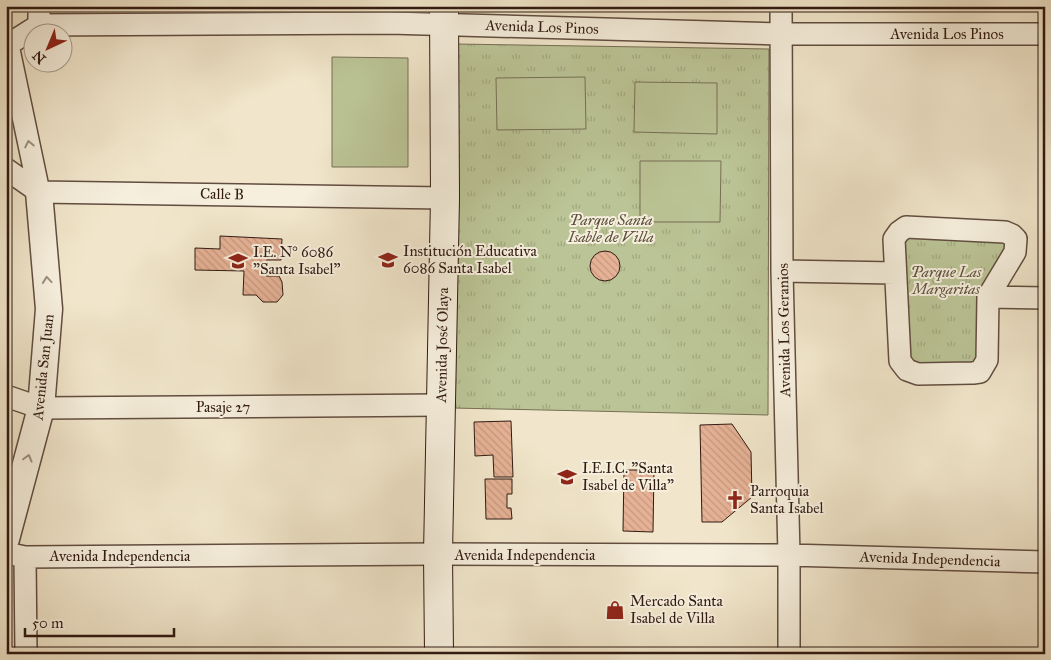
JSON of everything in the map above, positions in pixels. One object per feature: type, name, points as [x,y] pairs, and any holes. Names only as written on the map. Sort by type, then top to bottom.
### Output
[{"type":"main road","name":"Avenida José Olaya","points":[[439,654],[438,554],[445,198],[444,15]]},
{"type":"street","name":"Avenida Los Geranios","points":[[781,6],[782,271],[789,654]]},
{"type":"street","name":"Avenida Los Pinos","points":[[39,16],[371,23],[444,15],[781,34],[1045,34]]},
{"type":"street","points":[[39,16],[7,45],[39,192]]},
{"type":"street","points":[[6,169],[39,192]]},
{"type":"street","name":"Calle B","points":[[39,192],[445,198]]},
{"type":"street","name":"Avenida San Juan","points":[[6,539],[41,408],[49,309],[39,192]]},
{"type":"street","points":[[906,227],[1006,232],[1012,235],[1016,239],[1015,252],[988,297],[987,360],[980,372],[918,374],[907,370],[900,361],[894,239],[906,227]]},
{"type":"street","points":[[782,271],[895,273]]},
{"type":"street","points":[[988,297],[1045,298]]},
{"type":"street","name":"Pasaje 27","points":[[6,396],[41,408],[441,405]]},
{"type":"street","points":[[16,555],[26,654]]},
{"type":"street","name":"Avenida Independencia","points":[[16,555],[788,555],[1045,562]]},
{"type":"green space","name":"Parque Santa Isable de Villa","points":[[456,44],[769,49],[768,415],[453,408]]},
{"type":"green space","points":[[332,57],[408,58],[408,167],[332,167]]},
{"type":"green space","points":[[585,77],[586,129],[497,130],[496,78]]},
{"type":"green space","points":[[635,82],[717,83],[717,134],[634,132]]},
{"type":"green space","points":[[640,161],[721,161],[720,222],[640,222]]},
{"type":"green space","name":"Parque Las Margaritas","points":[[907,238],[1005,242],[1008,248],[978,359],[973,363],[918,363],[911,359],[908,353],[902,245]]},
{"type":"building","points":[[220,236],[282,239],[281,260],[267,260],[266,276],[279,276],[282,282],[283,295],[277,302],[263,302],[256,295],[243,295],[244,271],[195,270],[195,248],[220,249]]},
{"type":"building","points":[[605,251],[616,255],[620,266],[616,277],[605,281],[594,277],[590,266],[594,255]]},
{"type":"building","points":[[511,421],[513,477],[494,477],[493,455],[475,456],[474,422]]},
{"type":"building","points":[[732,424],[751,452],[752,497],[722,522],[702,522],[700,425]]},
{"type":"building","points":[[624,470],[654,470],[653,532],[623,531]]},
{"type":"building","points":[[485,479],[512,479],[512,494],[507,494],[507,508],[511,508],[512,519],[486,519]]},
{"type":"place","name":"Institución Educativa 6086 Santa Isabel","points":[[388,260]]},
{"type":"place","name":"I.E. N° 6086 \"Santa Isabel\"","points":[[238,261]]},
{"type":"place","name":"I.E.I.C. \"Santa Isabel de Villa\"","points":[[567,477]]},
{"type":"place","name":"Parroquia Santa Isabel","points":[[735,500]]},
{"type":"place","name":"Mercado Santa Isabel de Villa","points":[[615,610]]}]
